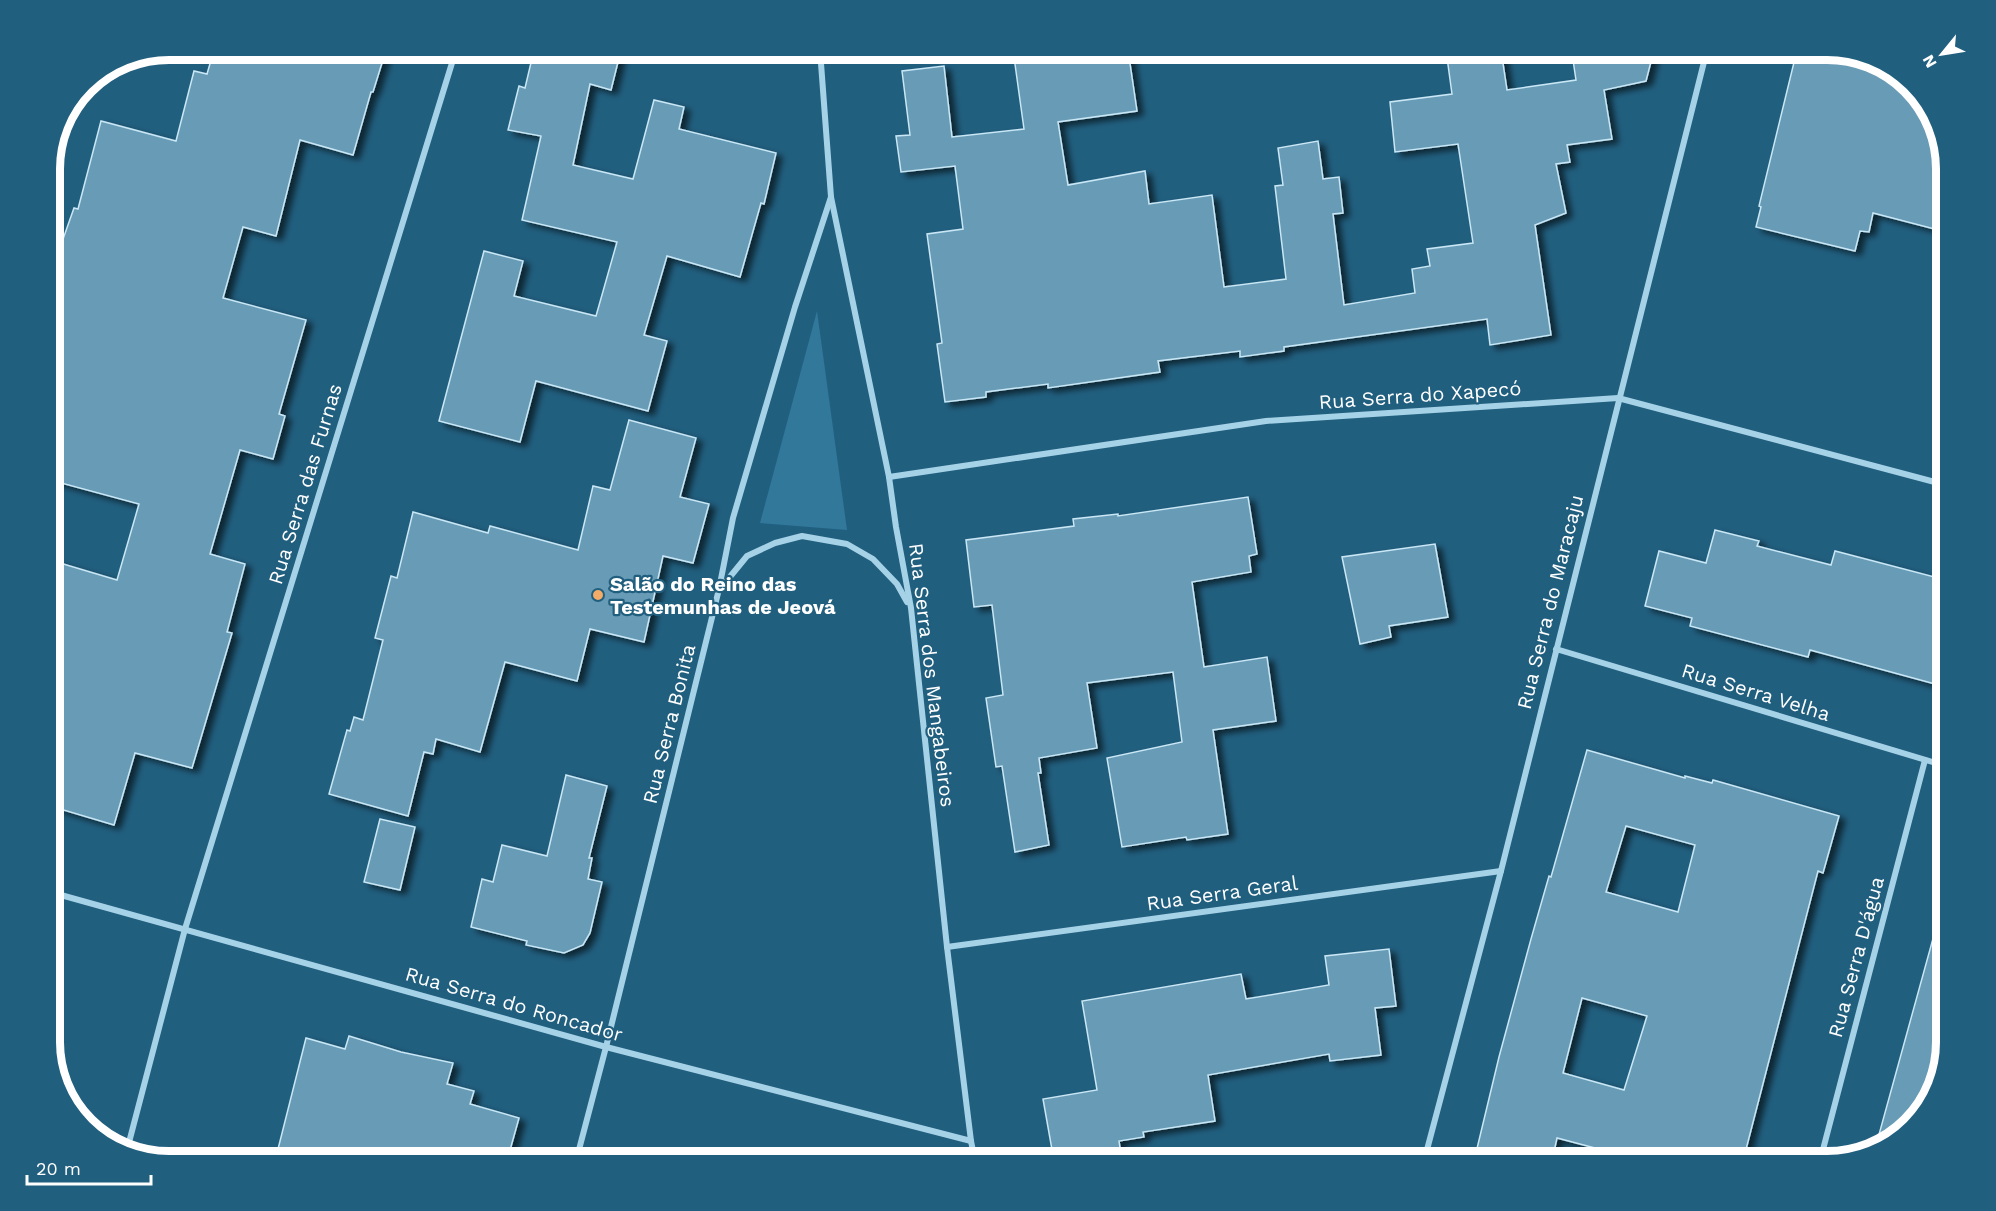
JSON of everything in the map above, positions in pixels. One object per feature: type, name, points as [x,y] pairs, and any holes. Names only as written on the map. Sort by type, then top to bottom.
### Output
[{"type":"street","name":"Rua Serra das Furnas","points":[[130,1144],[185,929],[453,60]]},
{"type":"street","name":"Rua Serra Bonita","points":[[579,1151],[719,589],[736,507],[795,307],[831,197],[821,60]]},
{"type":"street","name":"Rua Serra do Maracaju","points":[[1427,1151],[1501,871],[1704,60]]},
{"type":"street","name":"Rua Serra dos Mangabeiros","points":[[831,197],[889,477],[911,608],[947,947],[973,1151]]},
{"type":"street","name":"Rua Serra do Xapecó","points":[[889,477],[1266,421],[1618,398],[1936,482]]},
{"type":"street","points":[[719,589],[747,556],[775,543],[802,536],[847,544],[873,559],[897,584],[911,608]]},
{"type":"street","name":"Rua Serra Velha","points":[[1556,649],[1936,763]]},
{"type":"street","name":"Rua Serra D'água","points":[[1823,1151],[1925,760]]},
{"type":"street","name":"Rua Serra Geral","points":[[947,947],[1501,871]]},
{"type":"street","name":"Rua Serra do Roncador","points":[[60,895],[606,1047],[971,1141]]},
{"type":"shaded area","points":[[817,311],[847,530],[760,523]]},
{"type":"building","points":[[211,60],[383,60],[353,155],[300,140],[276,236],[243,227],[223,298],[306,320],[279,414],[285,416],[273,459],[240,450],[210,554],[245,564],[227,632],[232,633],[192,768],[135,753],[114,825],[60,809],[60,563],[117,580],[139,504],[60,483],[60,248],[74,208],[78,209],[101,121],[176,141],[194,71],[207,74]]},
{"type":"building","points":[[532,60],[618,60],[611,90],[590,84],[573,165],[633,179],[654,100],[684,107],[679,129],[776,153],[764,204],[761,203],[740,277],[667,256],[644,335],[667,341],[648,411],[536,381],[520,442],[439,421],[484,251],[523,261],[514,296],[596,316],[617,242],[522,220],[541,136],[508,130],[519,86],[525,88]]},
{"type":"building","points":[[1014,60],[1129,60],[1137,111],[1058,122],[1068,185],[1145,171],[1149,204],[1212,195],[1224,287],[1286,279],[1275,186],[1283,185],[1278,148],[1318,141],[1323,179],[1339,177],[1343,213],[1333,214],[1344,305],[1415,293],[1412,269],[1430,266],[1427,249],[1473,243],[1458,144],[1395,152],[1390,102],[1452,94],[1447,60],[1502,60],[1507,90],[1576,80],[1573,60],[1651,60],[1646,81],[1604,90],[1612,139],[1567,145],[1570,162],[1556,164],[1566,213],[1535,225],[1551,335],[1490,345],[1487,319],[1284,347],[1284,351],[1240,357],[1240,351],[1158,361],[1160,372],[1048,388],[1048,384],[986,392],[986,397],[945,402],[937,344],[942,343],[927,234],[963,229],[955,166],[901,172],[896,136],[910,135],[902,71],[944,66],[952,137],[1024,129]]},
{"type":"building","points":[[1795,60],[1841,61],[1869,68],[1904,92],[1925,121],[1936,162],[1936,229],[1873,213],[1869,232],[1860,231],[1855,251],[1756,227],[1761,207],[1759,206]]},
{"type":"building","points":[[629,420],[696,438],[680,497],[709,504],[693,563],[663,556],[644,642],[590,629],[577,681],[505,662],[480,752],[436,739],[433,754],[424,752],[408,816],[329,794],[347,730],[350,731],[354,717],[363,720],[383,640],[375,638],[391,576],[397,578],[413,512],[488,533],[490,526],[578,550],[593,486],[610,490]]},
{"type":"building","points":[[1248,497],[1257,554],[1249,556],[1251,572],[1192,582],[1204,667],[1267,657],[1276,721],[1213,730],[1228,834],[1187,840],[1186,837],[1122,847],[1107,758],[1182,742],[1173,672],[1087,683],[1097,748],[1039,758],[1041,773],[1038,773],[1049,845],[1015,852],[1002,766],[996,767],[986,698],[1003,695],[992,605],[974,607],[966,540],[1074,526],[1073,519],[1118,514],[1118,516]]},
{"type":"building","points":[[1715,530],[1759,541],[1757,546],[1831,565],[1835,551],[1936,577],[1936,684],[1810,650],[1808,657],[1690,626],[1692,618],[1645,606],[1659,551],[1706,563]]},
{"type":"building","points":[[1435,544],[1448,617],[1389,626],[1391,637],[1360,644],[1342,557]]},
{"type":"building","points":[[1587,750],[1685,778],[1685,776],[1712,783],[1713,780],[1839,816],[1823,873],[1818,871],[1746,1151],[1606,1151],[1557,1138],[1554,1151],[1476,1151],[1499,1057],[1549,876],[1551,877]],"holes":[[[1626,826],[1695,845],[1678,912],[1606,892]],[[1582,998],[1647,1016],[1624,1090],[1563,1073]]]},
{"type":"building","points":[[566,775],[607,786],[589,858],[592,858],[588,879],[602,882],[590,933],[583,945],[564,953],[526,945],[527,941],[471,927],[482,879],[493,882],[502,845],[547,856]]},
{"type":"building","points":[[380,819],[415,827],[400,890],[364,882]]},
{"type":"building","points":[[1936,928],[1936,1042],[1932,1070],[1928,1084],[1913,1108],[1904,1119],[1878,1138]]},
{"type":"building","points":[[1389,949],[1396,1006],[1375,1008],[1381,1055],[1330,1061],[1329,1054],[1208,1075],[1215,1121],[1143,1132],[1144,1137],[1119,1141],[1120,1151],[1052,1151],[1043,1099],[1097,1090],[1082,1001],[1241,974],[1246,999],[1329,985],[1325,956]]},
{"type":"building","points":[[349,1036],[401,1052],[453,1063],[447,1084],[474,1091],[470,1104],[519,1118],[510,1151],[278,1151],[306,1038],[345,1049]]},
{"type":"place","name":"Salão do Reino das Testemunhas de Jeová","points":[[598,595]]}]
